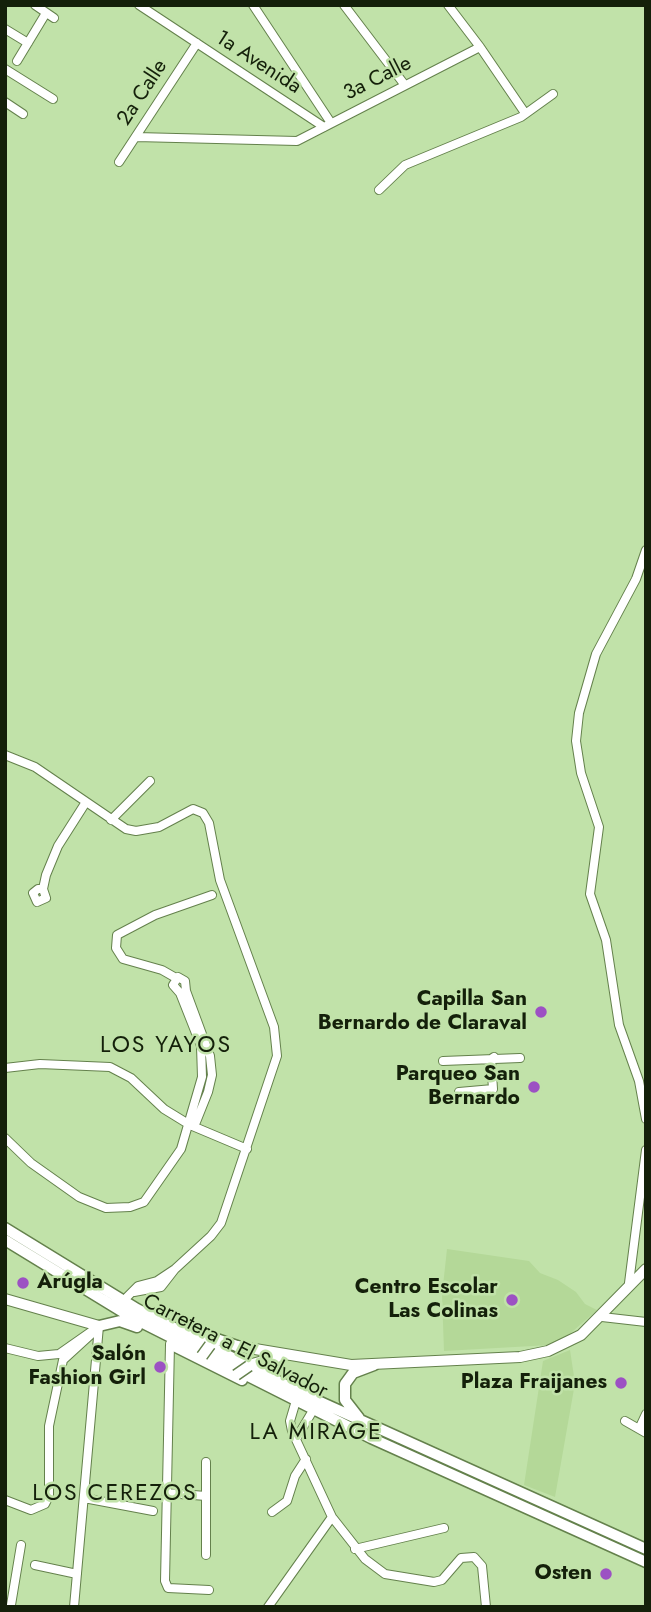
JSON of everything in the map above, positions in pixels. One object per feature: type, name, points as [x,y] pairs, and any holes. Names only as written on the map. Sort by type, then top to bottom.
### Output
[{"type":"highway","name":"Carretera a El Salvador","points":[[5,1228],[137,1308],[363,1423],[646,1549]]},
{"type":"highway","name":"Carretera a El Salvador","points":[[5,1240],[131,1317],[371,1438],[646,1562]]},
{"type":"highway","points":[[16,1247],[26,1257],[137,1327],[235,1376],[371,1438]]},
{"type":"highway","points":[[45,1254],[67,1259],[197,1332],[213,1345],[363,1423]]},
{"type":"highway","points":[[99,1326],[111,1318],[108,1310]]},
{"type":"highway","points":[[99,1326],[120,1321],[137,1327]]},
{"type":"highway","points":[[197,1332],[237,1346]]},
{"type":"highway","points":[[213,1345],[237,1346]]},
{"type":"highway","points":[[202,1359],[213,1345]]},
{"type":"highway","points":[[235,1376],[251,1365]]},
{"type":"highway","points":[[363,1423],[349,1407],[344,1388],[353,1373],[374,1366]]},
{"type":"main road","points":[[237,1346],[282,1356],[374,1366],[520,1357],[548,1351],[581,1335],[602,1317],[629,1283],[646,1269]]},
{"type":"main road","points":[[5,1299],[99,1326]]},
{"type":"main road","points":[[251,1365],[282,1356]]},
{"type":"street","points":[[17,61],[50,15],[35,5]]},
{"type":"street","name":"1a Avenida","points":[[139,5],[327,125]]},
{"type":"street","points":[[253,5],[327,125]]},
{"type":"street","points":[[344,5],[404,84]]},
{"type":"street","points":[[447,5],[480,47],[524,113]]},
{"type":"street","points":[[5,29],[28,43]]},
{"type":"street","name":"2a Calle","points":[[119,162],[197,43]]},
{"type":"street","name":"3a Calle","points":[[135,137],[292,142],[480,47]]},
{"type":"street","points":[[5,69],[53,99]]},
{"type":"street","points":[[379,190],[405,165],[521,117],[553,94]]},
{"type":"street","points":[[5,102],[23,114]]},
{"type":"street","points":[[646,550],[636,579],[596,654],[579,713],[576,741],[581,773],[599,827],[590,894],[606,940],[622,1037],[639,1081],[646,1119]]},
{"type":"street","points":[[5,755],[35,767],[126,829],[159,827],[193,809],[203,813],[209,823],[220,880],[278,1044],[277,1056],[221,1223],[161,1287],[131,1294]]},
{"type":"street","points":[[111,820],[150,780]]},
{"type":"street","points":[[43,890],[58,846],[86,802]]},
{"type":"street","points":[[5,1138],[31,1163],[71,1191],[99,1205],[117,1208],[144,1202],[162,1180],[181,1149],[190,1125],[196,1122],[212,1075],[208,1042],[186,991],[185,981],[162,970],[123,959],[116,948],[117,935],[155,915],[212,895]]},
{"type":"street","points":[[459,1092],[493,1089],[491,1059],[494,1057]]},
{"type":"street","points":[[443,1061],[520,1058]]},
{"type":"street","points":[[5,1068],[40,1064],[110,1067],[131,1078],[164,1109],[190,1125],[247,1149]]},
{"type":"street","points":[[629,1283],[646,1150]]},
{"type":"street","points":[[602,1317],[646,1322]]},
{"type":"street","points":[[5,1348],[38,1356],[61,1357],[90,1338],[99,1326]]},
{"type":"street","points":[[74,1607],[99,1326]]},
{"type":"street","points":[[170,1344],[166,1586],[209,1590]]},
{"type":"street","points":[[5,1500],[37,1510],[45,1504],[49,1496],[50,1426],[61,1357]]},
{"type":"street","points":[[295,1404],[290,1421],[296,1439],[332,1517],[355,1549],[381,1573],[424,1582],[439,1581],[461,1558],[474,1557],[482,1566],[486,1607]]},
{"type":"street","points":[[296,1439],[312,1412]]},
{"type":"street","points":[[625,1421],[642,1431],[646,1414]]},
{"type":"street","points":[[272,1512],[287,1501],[295,1476],[306,1459]]},
{"type":"street","points":[[206,1462],[206,1555]]},
{"type":"street","points":[[167,1493],[206,1496]]},
{"type":"street","points":[[84,1498],[153,1511]]},
{"type":"street","points":[[268,1607],[332,1517]]},
{"type":"street","points":[[355,1549],[444,1528]]},
{"type":"street","points":[[12,1605],[21,1545]]},
{"type":"street","points":[[35,1566],[77,1574]]},
{"type":"shaded area","name":"Centro Escolar Las Colinas","points":[[447,1249],[529,1261],[540,1273],[558,1280],[576,1292],[585,1304],[597,1310],[564,1339],[550,1345],[444,1351],[442,1295]]},
{"type":"shaded area","points":[[570,1350],[575,1383],[555,1497],[524,1485],[543,1361]]},
{"type":"place","name":"Capilla San Bernardo de Claraval","points":[[541,1012]]},
{"type":"place","name":"Parqueo San Bernardo","points":[[534,1087]]},
{"type":"place","name":"Arúgla","points":[[23,1283]]},
{"type":"place","name":"Centro Escolar Las Colinas","points":[[512,1300]]},
{"type":"place","name":"Salón Fashion Girl","points":[[160,1367]]},
{"type":"place","name":"Plaza Fraijanes","points":[[621,1383]]},
{"type":"place","name":"Osten","points":[[606,1574]]},
{"type":"district","name":"LOS YAYOS","points":[[166,1046]]},
{"type":"district","name":"LA MIRAGE","points":[[316,1433]]},
{"type":"district","name":"LOS CEREZOS","points":[[115,1494]]}]
